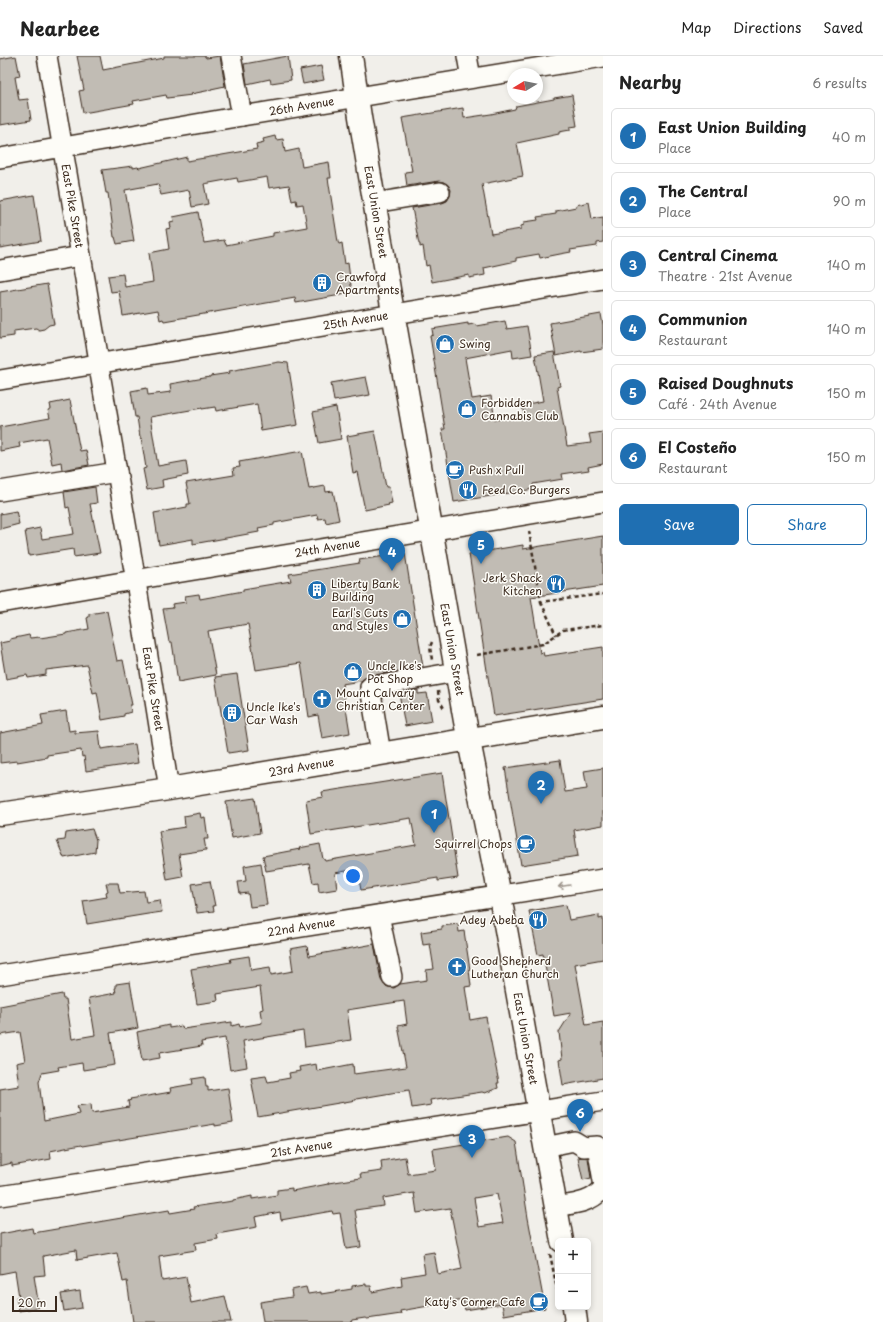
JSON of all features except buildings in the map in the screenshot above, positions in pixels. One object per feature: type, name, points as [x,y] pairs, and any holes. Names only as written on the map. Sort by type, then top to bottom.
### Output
[{"type":"main road","name":"East Union Street","points":[[351,56],[374,204],[456,672],[500,896],[561,1238]]},
{"type":"main road","name":"23rd Avenue","points":[[0,814],[169,789],[603,717]]},
{"type":"main road","points":[[574,1310],[576,1322]]},
{"type":"street","name":"East Pike Street","points":[[47,56],[136,580],[169,789]]},
{"type":"street","points":[[231,56],[242,116]]},
{"type":"street","points":[[467,56],[471,78]]},
{"type":"street","name":"26th Avenue","points":[[0,158],[242,116],[603,57]]},
{"type":"street","points":[[374,204],[440,192]]},
{"type":"street","points":[[0,270],[81,256]]},
{"type":"street","name":"25th Avenue","points":[[0,380],[603,279]]},
{"type":"street","points":[[0,492],[117,472]]},
{"type":"street","name":"24th Avenue","points":[[0,603],[603,502]]},
{"type":"street","points":[[382,754],[370,687],[456,672]]},
{"type":"street","name":"22nd Avenue","points":[[0,975],[603,879]]},
{"type":"street","points":[[379,915],[392,978]]},
{"type":"street","name":"21st Avenue","points":[[0,1196],[603,1101]]},
{"type":"street","points":[[545,1147],[574,1141],[584,1147],[597,1146],[603,1181]]},
{"type":"street","points":[[556,1207],[586,1201],[598,1194],[603,1188]]},
{"type":"path","points":[[529,531],[541,602],[556,635]]},
{"type":"path","points":[[541,602],[603,594]]},
{"type":"path","points":[[477,655],[543,644],[564,630],[603,625]]},
{"type":"place","name":"Crawford Apartments","points":[[322,283]]},
{"type":"place","name":"Swing","points":[[445,344]]},
{"type":"place","name":"Forbidden Cannabis Club","points":[[467,409]]},
{"type":"place","name":"Push x Pull","points":[[455,470]]},
{"type":"place","name":"Feed Co. Burgers","points":[[468,490]]},
{"type":"place","name":"Raised Doughnuts","points":[[481,564]]},
{"type":"place","name":"Communion","points":[[392,571]]},
{"type":"place","name":"Jerk Shack Kitchen","points":[[556,584]]},
{"type":"place","name":"Liberty Bank Building","points":[[317,590]]},
{"type":"place","name":"Earl's Cuts and Styles","points":[[402,619]]},
{"type":"place","name":"Uncle Ike's Pot Shop","points":[[353,672]]},
{"type":"place","name":"Mount Calvary Christian Center","points":[[322,699]]},
{"type":"place","name":"Uncle Ike's Car Wash","points":[[232,713]]},
{"type":"place","name":"The Central","points":[[541,804]]},
{"type":"place","name":"East Union Building","points":[[434,833]]},
{"type":"place","name":"Squirrel Chops","points":[[526,844]]},
{"type":"place","name":"Adey Abeba","points":[[538,920]]},
{"type":"place","name":"Good Shepherd Lutheran Church","points":[[457,967]]},
{"type":"place","name":"El Costeño","points":[[580,1132]]},
{"type":"place","name":"Central Cinema","points":[[472,1158]]},
{"type":"place","name":"Katy's Corner Cafe","points":[[539,1302]]}]
